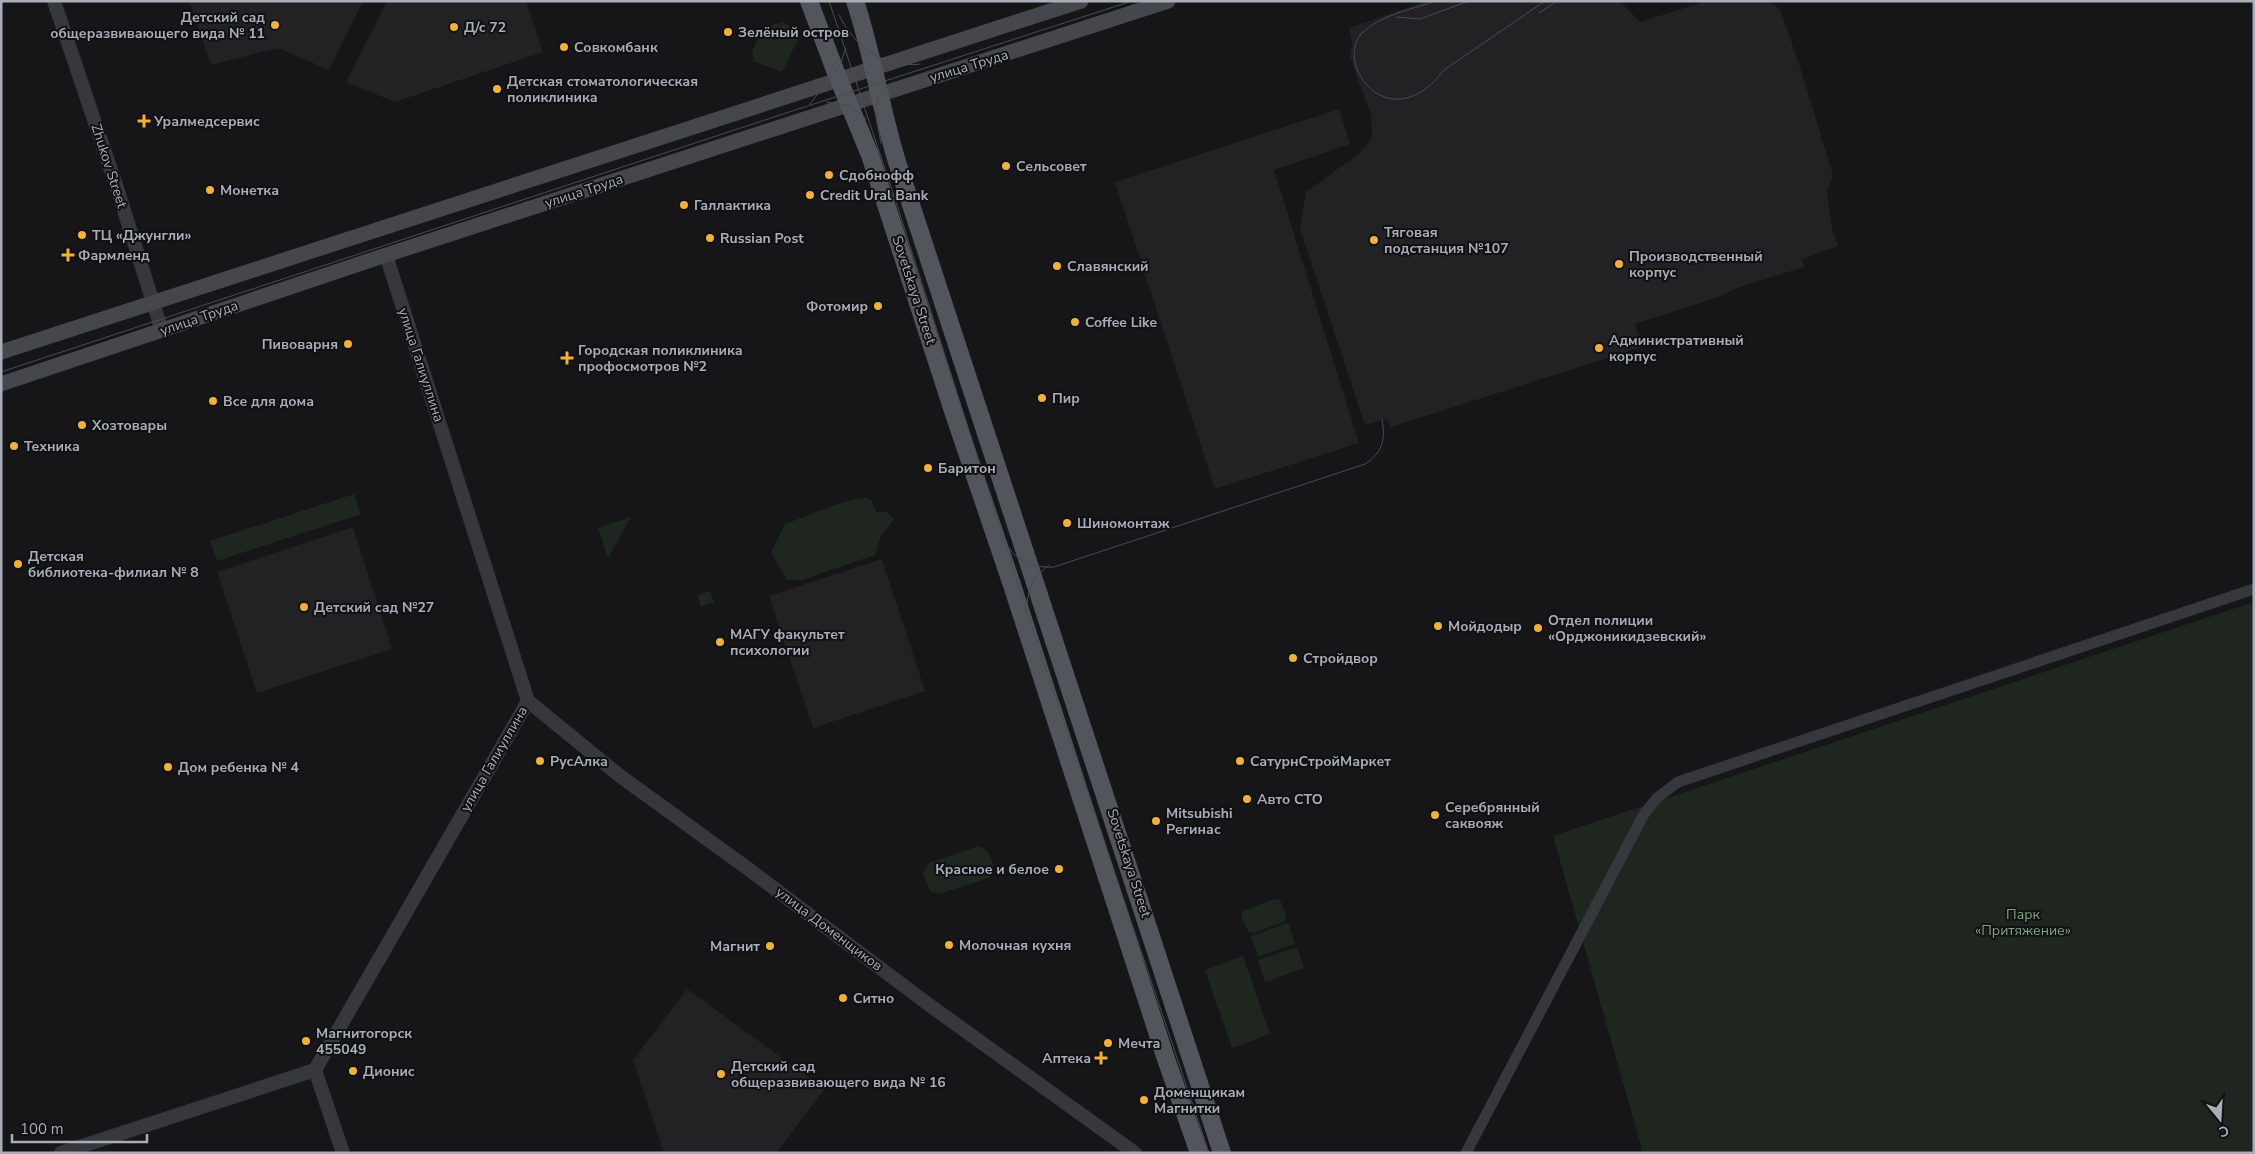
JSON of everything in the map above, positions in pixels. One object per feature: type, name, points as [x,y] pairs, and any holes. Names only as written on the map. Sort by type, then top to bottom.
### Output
[{"type":"main road","name":"Sovetskaya Street","points":[[809,1],[870,156],[1162,1048],[1199,1153]]},
{"type":"main road","name":"Sovetskaya Street","points":[[855,1],[864,29],[878,95],[926,253],[1222,1153]]},
{"type":"main road","name":"улица Труда","points":[[1,352],[1081,1]]},
{"type":"main road","name":"улица Труда","points":[[1,384],[162,332],[386,255],[1168,1]]},
{"type":"main road","points":[[1011,582],[1032,574]]},
{"type":"street","name":"Zhukov Street","points":[[54,1],[162,332]]},
{"type":"street","name":"улица Галиуллина","points":[[315,1070],[528,701],[386,255]]},
{"type":"street","points":[[1466,1153],[1644,814],[1657,798],[1678,782],[2254,589]]},
{"type":"street","name":"улица Доменщиков","points":[[528,701],[620,776],[743,864],[932,1007],[1135,1153]]},
{"type":"street","points":[[61,1153],[315,1070],[343,1153]]},
{"type":"shaded area","name":"Детский сад общеразвивающего вида № 11","points":[[189,1],[363,1],[329,70],[278,48],[211,65]]},
{"type":"shaded area","name":"Д/с 72","points":[[387,1],[526,1],[543,52],[395,102],[346,82]]},
{"type":"shaded area","points":[[1427,1],[1620,1],[1640,22],[1707,1],[1769,1],[1780,9],[1833,175],[1827,192],[1832,228],[1838,246],[1802,259],[1804,267],[1737,288],[1722,296],[1635,324],[1642,347],[1391,427],[1386,419],[1365,425],[1300,229],[1306,192],[1360,153],[1372,137],[1371,114],[1350,58],[1352,42],[1349,28]]},
{"type":"shaded area","points":[[1339,109],[1350,144],[1274,170],[1359,443],[1215,489],[1115,182]]},
{"type":"shaded area","name":"Детский сад №27","points":[[353,527],[392,649],[257,693],[217,572]]},
{"type":"shaded area","points":[[882,559],[925,691],[813,728],[769,596]]},
{"type":"shaded area","name":"Детский сад общеразвивающего вида № 16","points":[[687,989],[825,1089],[776,1153],[664,1153],[633,1060]]},
{"type":"green space","points":[[783,22],[801,33],[782,72],[755,62],[752,52],[762,28]]},
{"type":"green space","points":[[354,494],[361,514],[217,561],[210,541]]},
{"type":"green space","points":[[866,497],[872,501],[876,512],[887,512],[894,519],[881,536],[875,555],[802,580],[787,580],[771,552],[785,524],[840,503]]},
{"type":"green space","points":[[631,517],[608,558],[598,528]]},
{"type":"green space","points":[[710,591],[714,602],[701,607],[697,595]]},
{"type":"green space","name":"Парк «Притяжение»","points":[[2254,602],[2254,1153],[1643,1153],[1553,836]]},
{"type":"green space","points":[[979,846],[991,858],[994,868],[989,878],[939,894],[930,891],[923,873],[929,863]]},
{"type":"green space","points":[[1274,899],[1280,900],[1286,915],[1285,921],[1254,933],[1248,931],[1241,917],[1243,911]]},
{"type":"green space","points":[[1288,923],[1295,944],[1258,957],[1251,936]]},
{"type":"green space","points":[[1297,947],[1304,968],[1265,982],[1258,960]]},
{"type":"green space","points":[[1243,956],[1270,1034],[1232,1048],[1205,970]]},
{"type":"tram line","points":[[829,1],[894,196],[1027,612],[1209,1153]]},
{"type":"tram line","points":[[1,372],[1132,1]]},
{"type":"tram line","points":[[1436,1],[1387,17],[1362,33],[1355,46],[1355,62],[1361,77],[1372,90],[1387,98],[1404,99],[1424,90],[1444,70],[1545,1]]},
{"type":"tram line","points":[[1396,17],[1420,19],[1469,1]]},
{"type":"tram line","points":[[1539,13],[1557,1]]},
{"type":"tram line","points":[[839,15],[853,36],[872,53],[894,63],[920,64]]},
{"type":"tram line","points":[[810,104],[840,65],[846,48]]},
{"type":"tram line","points":[[881,143],[876,118],[877,103],[879,96],[891,83]]},
{"type":"tram line","points":[[827,102],[851,106],[866,119]]},
{"type":"tram line","points":[[1009,548],[1029,564],[1041,567],[1054,567],[1365,464],[1379,451],[1383,440],[1382,420]]},
{"type":"tram line","points":[[1027,605],[1033,582],[1049,565]]},
{"type":"place","name":"Детский сад общеразвивающего вида № 11","points":[[275,25]]},
{"type":"place","name":"Д/с 72","points":[[454,27]]},
{"type":"place","name":"Зелёный остров","points":[[728,32]]},
{"type":"place","name":"Совкомбанк","points":[[564,47]]},
{"type":"place","name":"Детская стоматологическая поликлиника","points":[[497,89]]},
{"type":"place","name":"Уралмедсервис","points":[[144,121]]},
{"type":"place","name":"Сельсовет","points":[[1006,166]]},
{"type":"place","name":"Сдобнофф","points":[[829,175]]},
{"type":"place","name":"Монетка","points":[[210,190]]},
{"type":"place","name":"Credit Ural Bank","points":[[810,195]]},
{"type":"place","name":"Галлактика","points":[[684,205]]},
{"type":"place","name":"ТЦ «Джунгли»","points":[[82,235]]},
{"type":"place","name":"Russian Post","points":[[710,238]]},
{"type":"place","name":"Тяговая подстанция №107","points":[[1374,240]]},
{"type":"place","name":"Фармленд","points":[[68,255]]},
{"type":"place","name":"Производственный корпус","points":[[1619,264]]},
{"type":"place","name":"Славянский","points":[[1057,266]]},
{"type":"place","name":"Фотомир","points":[[878,306]]},
{"type":"place","name":"Coffee Like","points":[[1075,322]]},
{"type":"place","name":"Пивоварня","points":[[348,344]]},
{"type":"place","name":"Административный корпус","points":[[1599,348]]},
{"type":"place","name":"Городская поликлиника профосмотров №2","points":[[567,358]]},
{"type":"place","name":"Пир","points":[[1042,398]]},
{"type":"place","name":"Все для дома","points":[[213,401]]},
{"type":"place","name":"Хозтовары","points":[[82,425]]},
{"type":"place","name":"Техника","points":[[14,446]]},
{"type":"place","name":"Баритон","points":[[928,468]]},
{"type":"place","name":"Шиномонтаж","points":[[1067,523]]},
{"type":"place","name":"Детская библиотека-филиал № 8","points":[[18,564]]},
{"type":"place","name":"Детский сад №27","points":[[304,607]]},
{"type":"place","name":"Мойдодыр","points":[[1438,626]]},
{"type":"place","name":"Отдел полиции «Орджоникидзевский»","points":[[1538,628]]},
{"type":"place","name":"МАГУ факультет психологии","points":[[720,642]]},
{"type":"place","name":"Стройдвор","points":[[1293,658]]},
{"type":"place","name":"РусАлка","points":[[540,761]]},
{"type":"place","name":"СатурнСтройМаркет","points":[[1240,761]]},
{"type":"place","name":"Дом ребенка № 4","points":[[168,767]]},
{"type":"place","name":"Авто СТО","points":[[1247,799]]},
{"type":"place","name":"Серебрянный саквояж","points":[[1435,815]]},
{"type":"place","name":"Mitsubishi Регинас","points":[[1156,821]]},
{"type":"place","name":"Красное и белое","points":[[1059,869]]},
{"type":"place","name":"Молочная кухня","points":[[949,945]]},
{"type":"place","name":"Магнит","points":[[770,946]]},
{"type":"place","name":"Ситно","points":[[843,998]]},
{"type":"place","name":"Магнитогорск 455049","points":[[306,1041]]},
{"type":"place","name":"Мечта","points":[[1108,1043]]},
{"type":"place","name":"Аптека","points":[[1101,1058]]},
{"type":"place","name":"Дионис","points":[[353,1071]]},
{"type":"place","name":"Детский сад общеразвивающего вида № 16","points":[[721,1074]]},
{"type":"place","name":"Доменщикам Магнитки","points":[[1144,1100]]}]
